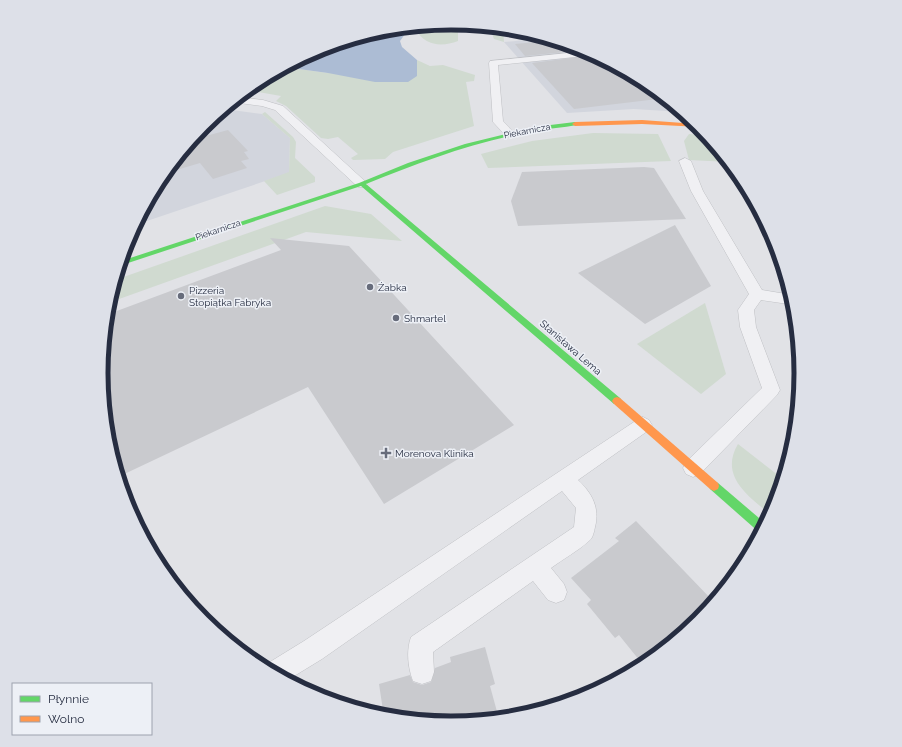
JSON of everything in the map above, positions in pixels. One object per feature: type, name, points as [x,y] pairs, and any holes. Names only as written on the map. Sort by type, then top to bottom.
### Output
[{"type":"street","name":"Piekarnicza","points":[[126,262],[319,196],[362,184],[408,165],[510,134],[559,125],[606,121],[688,125]]},
{"type":"street","name":"Stanisława Lema","points":[[362,184],[540,334],[758,526]]},
{"type":"lane","points":[[510,134],[498,122],[493,63],[578,54]]},
{"type":"lane","points":[[242,101],[262,103],[279,108],[362,184]]},
{"type":"lane","points":[[685,161],[691,180],[735,253],[757,294]]},
{"type":"lane","points":[[757,294],[786,299]]},
{"type":"lane","points":[[693,468],[771,390],[748,326],[746,310],[757,294]]},
{"type":"lane","points":[[279,671],[643,425]]},
{"type":"lane","points":[[422,672],[420,646],[584,533],[588,519],[586,503],[564,479]]},
{"type":"lane","points":[[535,566],[556,592]]},
{"type":"shaded area","points":[[461,30],[458,31],[458,41],[446,44],[434,44],[424,39],[418,32]]},
{"type":"shaded area","points":[[492,33],[503,34],[504,42],[494,39]]},
{"type":"shaded area","points":[[530,40],[561,48],[582,56],[623,76],[642,88],[673,111],[634,109],[567,113],[504,42]]},
{"type":"shaded area","points":[[417,60],[430,66],[443,65],[475,75],[474,81],[466,82],[474,126],[393,152],[385,159],[353,160],[351,158],[358,154],[338,137],[328,139],[321,138],[286,106],[276,101],[281,96],[255,92],[293,68],[328,73],[417,76]]},
{"type":"shaded area","points":[[231,110],[262,114],[290,138],[289,173],[143,222],[165,183],[178,164],[208,131]]},
{"type":"shaded area","points":[[265,112],[293,137],[296,142],[295,158],[315,177],[315,182],[277,195],[264,181],[289,172],[290,138],[262,114]]},
{"type":"shaded area","points":[[593,133],[658,134],[671,161],[488,168],[481,154],[532,141]]},
{"type":"shaded area","points":[[689,134],[698,135],[722,162],[689,160],[684,141]]},
{"type":"shaded area","points":[[325,206],[371,214],[402,241],[306,232],[115,300],[121,278]]},
{"type":"shaded area","points":[[705,303],[726,374],[701,394],[637,344]]},
{"type":"shaded area","points":[[738,444],[779,476],[766,510],[745,493],[734,476],[732,466],[733,455]]},
{"type":"water","points":[[406,33],[400,41],[402,47],[417,60],[417,76],[408,82],[375,82],[293,68],[341,48]]},
{"type":"building","points":[[538,42],[570,51],[525,56],[515,44]]},
{"type":"building","points":[[583,57],[623,76],[657,99],[574,109],[532,63]]},
{"type":"building","points":[[228,130],[248,151],[244,152],[249,159],[241,161],[247,168],[213,179],[200,163],[173,171],[202,137]]},
{"type":"building","points":[[644,167],[654,168],[686,219],[518,226],[511,201],[522,172]]},
{"type":"building","points":[[675,225],[711,286],[645,324],[578,273]]},
{"type":"building","points":[[270,238],[349,246],[514,425],[384,504],[308,387],[123,475],[114,441],[108,396],[108,351],[113,312],[281,250]]},
{"type":"building","points":[[636,521],[710,598],[677,632],[640,661],[619,635],[615,638],[587,604],[591,600],[571,578],[619,541],[615,538]]},
{"type":"building","points":[[485,647],[495,684],[490,686],[498,714],[451,717],[406,714],[383,710],[379,684],[410,675],[413,682],[422,685],[431,682],[435,668],[451,662],[450,657]]},
{"type":"traffic: fast","points":[[126,262],[361,184],[410,164],[467,145],[534,129],[575,124]]},
{"type":"traffic: fast","points":[[362,184],[617,401]]},
{"type":"traffic: fast","points":[[714,486],[759,525]]},
{"type":"traffic: slow","points":[[575,124],[642,122],[688,125]]},
{"type":"traffic: slow","points":[[617,401],[714,486]]},
{"type":"place","name":"Żabka","points":[[370,287]]},
{"type":"place","name":"Pizzeria Stopiątka Fabryka","points":[[181,296]]},
{"type":"place","name":"Shmartel","points":[[396,318]]},
{"type":"place","name":"Morenova Klinika","points":[[386,453]]}]
